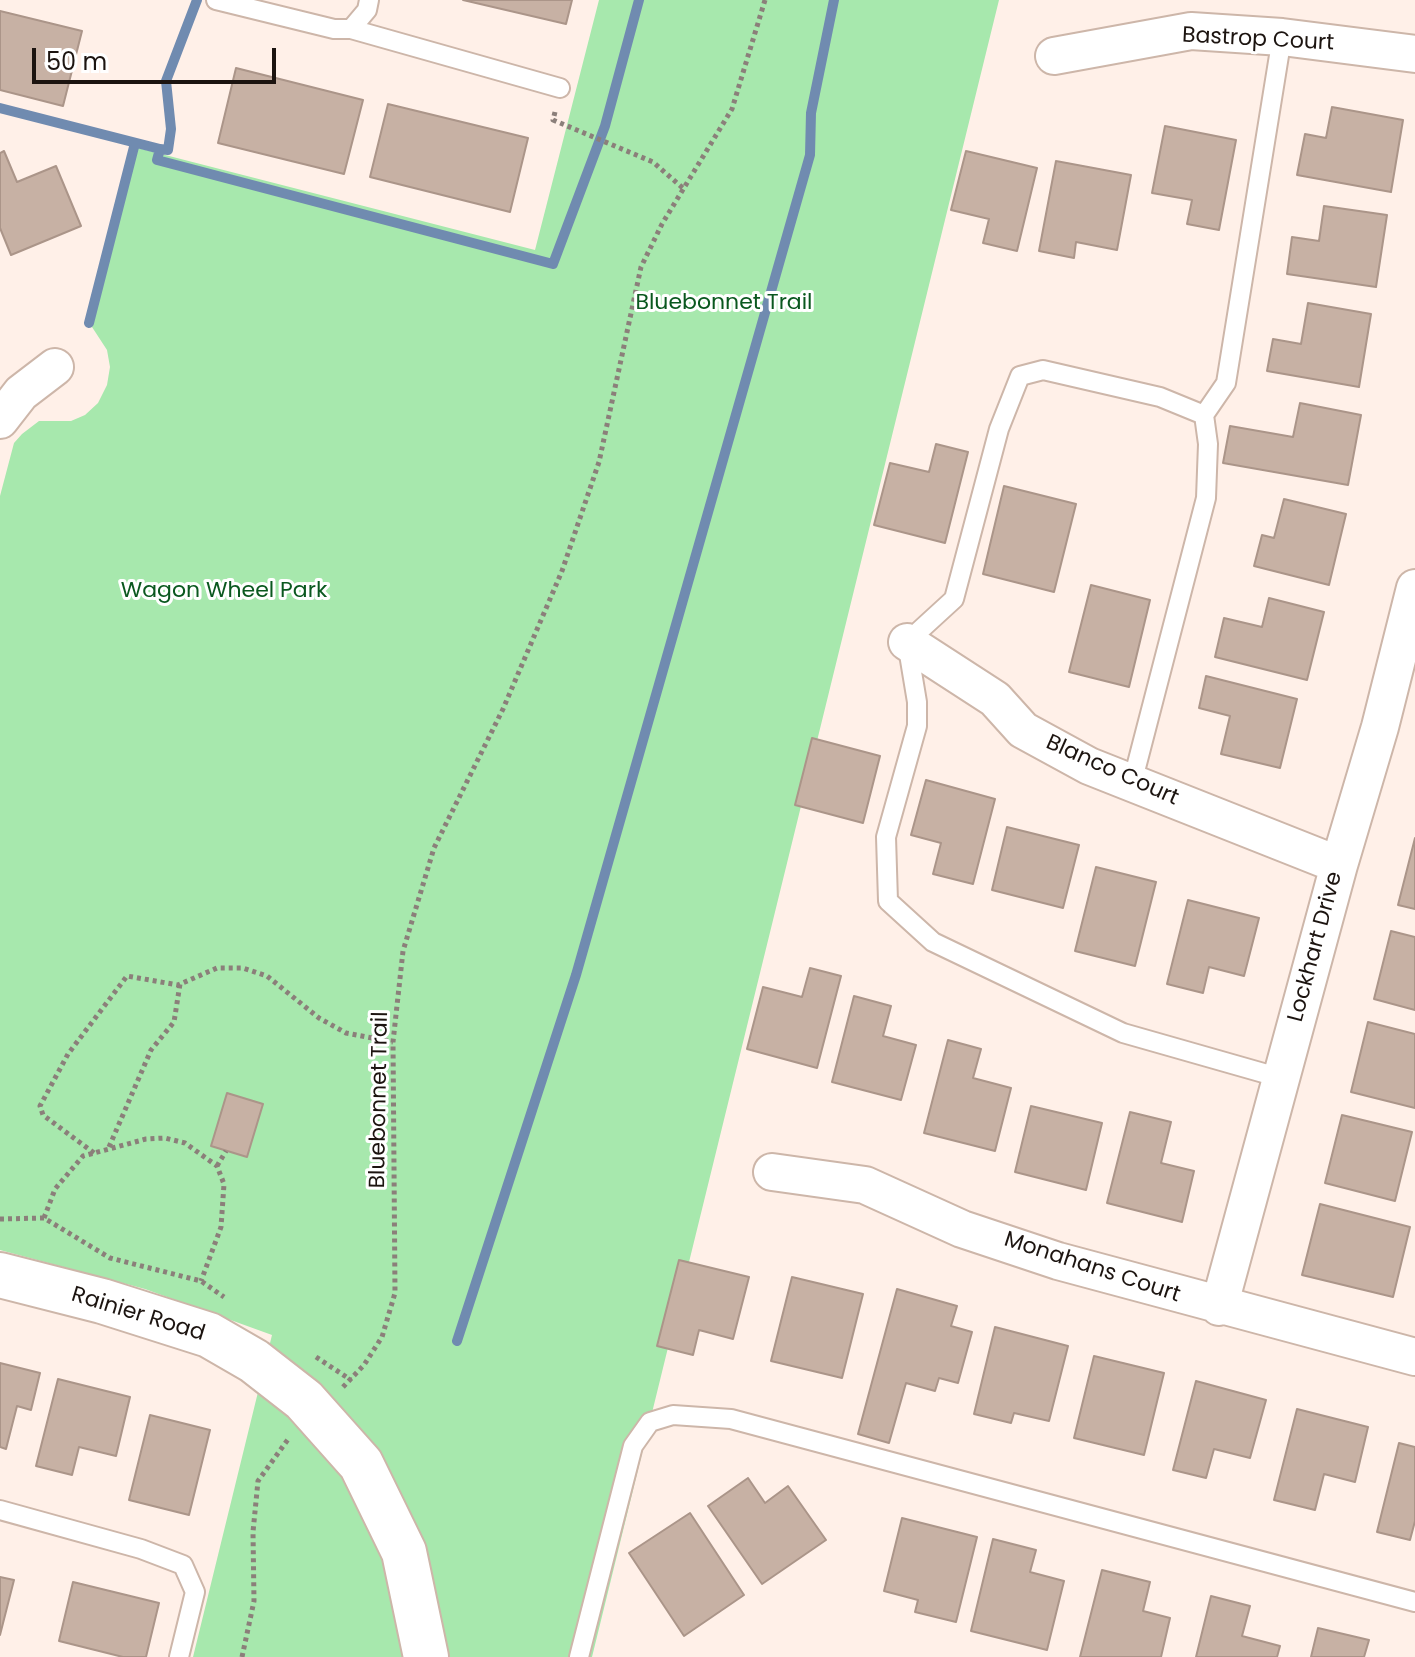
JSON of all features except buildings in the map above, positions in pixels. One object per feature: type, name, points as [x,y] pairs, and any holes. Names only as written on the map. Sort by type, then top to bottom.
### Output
[{"type":"street","name":"Bastrop Court","points":[[1054,56],[1191,31],[1282,37],[1415,54]]},
{"type":"street","points":[[0,420],[21,393],[55,367]]},
{"type":"street","name":"Lockhart Drive","points":[[1219,1307],[1339,865],[1380,727],[1415,588]]},
{"type":"street","name":"Blanco Court","points":[[907,642],[995,699],[1023,730],[1089,766],[1339,865]]},
{"type":"street","name":"Monahans Court","points":[[772,1172],[865,1185],[962,1229],[1058,1261],[1219,1307],[1415,1357]]},
{"type":"street","name":"Rainier Road","points":[[0,1275],[102,1301],[209,1335],[254,1361],[304,1400],[361,1464],[404,1552],[426,1657]]},
{"type":"lane","points":[[216,0],[334,29],[351,29],[560,88]]},
{"type":"lane","points":[[351,29],[367,10],[369,0]]},
{"type":"lane","points":[[1132,783],[1206,498],[1208,444],[1204,415],[1226,383],[1282,37]]},
{"type":"lane","points":[[1204,415],[1160,397],[1092,379],[1043,370],[1020,376],[999,429],[954,599],[907,642],[917,702],[917,726],[886,837],[888,901],[933,942],[1123,1033],[1281,1078]]},
{"type":"lane","points":[[579,1657],[633,1446],[650,1422],[673,1415],[731,1419],[1415,1602]]},
{"type":"lane","points":[[0,1510],[141,1549],[183,1565],[195,1592],[179,1657]]},
{"type":"path","name":"Bluebonnet Trail","points":[[338,1391],[364,1365],[382,1337],[395,1293],[393,1042],[403,951],[434,848],[503,709],[562,571],[599,462],[641,267],[662,224],[732,109],[765,0]]},
{"type":"path","points":[[560,88],[553,120],[653,162],[685,190]]},
{"type":"path","points":[[94,1153],[43,1115],[40,1106],[68,1054],[127,976],[180,984],[217,968],[243,968],[267,976],[319,1018],[346,1033],[393,1042]]},
{"type":"path","points":[[109,1148],[151,1050],[174,1022],[180,984]]},
{"type":"path","points":[[44,1218],[55,1189],[83,1156],[165,1138],[185,1143],[217,1166],[224,1184],[221,1227],[201,1281]]},
{"type":"path","points":[[217,1166],[226,1151]]},
{"type":"path","points":[[242,1657],[254,1601],[253,1532],[258,1481],[294,1433]]},
{"type":"green space","name":"Bluebonnet Trail","points":[[599,0],[999,0],[592,1657],[193,1657],[272,1335],[145,1289],[0,1250],[0,496],[14,443],[22,434],[39,421],[71,421],[85,415],[98,403],[107,385],[110,367],[107,350],[92,327],[138,148],[535,250]]},
{"type":"waterway","points":[[160,149],[168,150],[171,129],[166,81],[197,0]]},
{"type":"waterway","points":[[0,108],[160,149],[157,160],[553,264],[605,126],[639,0]]},
{"type":"waterway","points":[[457,1341],[576,975],[810,155],[811,113],[834,0]]},
{"type":"waterway","points":[[89,323],[135,143]]},
{"type":"park label","name":"Wagon Wheel Park","points":[[224,591]]}]
